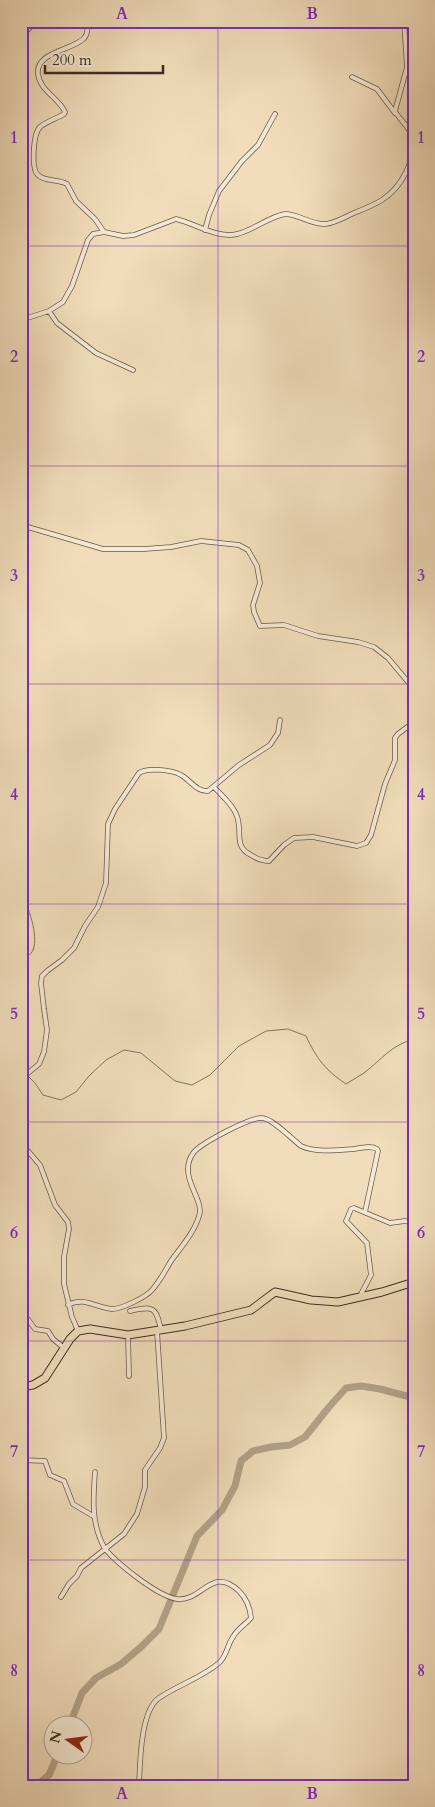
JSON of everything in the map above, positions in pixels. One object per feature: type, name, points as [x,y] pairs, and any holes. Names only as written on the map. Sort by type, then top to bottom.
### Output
[{"type":"highway","points":[[21,1387],[34,1385],[45,1378],[72,1336],[78,1331],[90,1329],[128,1335],[184,1326],[251,1310],[275,1292],[329,1302],[359,1298],[414,1282]]},
{"type":"street","points":[[21,37],[36,21]]},
{"type":"street","points":[[88,21],[87,32],[84,38],[46,58],[38,68],[40,80],[48,93],[66,112],[46,123],[38,130],[35,142],[34,168],[42,178],[67,184],[76,201],[104,232]]},
{"type":"street","points":[[395,113],[407,68],[404,21]]},
{"type":"street","points":[[410,21],[414,27]]},
{"type":"street","points":[[21,320],[59,306],[72,286],[90,237],[97,233],[104,232],[123,236],[134,235],[176,219],[205,230],[227,235],[238,234],[285,214],[292,214],[318,224],[330,223],[375,204],[392,191],[409,167],[412,156],[413,136],[377,89],[352,77]]},
{"type":"street","points":[[205,230],[219,191],[258,144],[275,114]]},
{"type":"street","points":[[49,311],[59,325],[96,353],[133,370]]},
{"type":"street","points":[[21,525],[97,548],[115,550],[171,547],[201,541],[239,545],[248,550],[257,566],[260,583],[253,608],[260,626],[284,625],[318,636],[358,642],[374,647],[388,658],[414,690]]},
{"type":"street","points":[[21,1079],[39,1064],[44,1052],[47,1030],[41,983],[42,976],[74,948],[100,902],[106,883],[108,824],[115,809],[139,773],[145,770],[178,774],[204,791],[208,791],[270,744],[278,733],[280,720]]},
{"type":"street","points":[[214,787],[230,804],[236,814],[240,826],[242,848],[248,854],[261,860],[270,861],[287,842],[297,837],[313,837],[352,845],[363,845],[368,842],[371,835],[385,784],[394,762],[395,738],[414,722]]},
{"type":"street","points":[[68,1305],[76,1301],[83,1301],[115,1308],[144,1297],[152,1290],[186,1241],[200,1215],[199,1204],[188,1176],[188,1163],[192,1155],[208,1142],[258,1118],[270,1121],[307,1149],[343,1150],[372,1147],[377,1149],[365,1212]]},
{"type":"street","points":[[21,1127],[25,1133],[21,1137]]},
{"type":"street","points":[[21,1143],[40,1165],[55,1205],[68,1222],[69,1229],[65,1249],[64,1270],[68,1305],[78,1331]]},
{"type":"street","points":[[359,1298],[371,1275],[367,1243],[346,1220],[352,1208],[390,1223],[414,1223]]},
{"type":"street","points":[[61,1597],[81,1568],[124,1534],[134,1521],[145,1487],[145,1470],[160,1448],[164,1438],[158,1315],[154,1309],[148,1308],[130,1311]]},
{"type":"street","points":[[21,1319],[27,1318],[35,1329],[48,1331],[53,1340],[64,1348]]},
{"type":"street","points":[[128,1335],[129,1376]]},
{"type":"street","points":[[21,1460],[45,1460],[49,1474],[64,1481],[73,1504],[93,1516]]},
{"type":"street","points":[[95,1472],[93,1516],[98,1535],[105,1549],[116,1562],[139,1579],[176,1598],[194,1595],[212,1583],[224,1582],[231,1584],[248,1603],[251,1618],[233,1636],[225,1657],[218,1664],[157,1699],[152,1707],[140,1751],[139,1786]]},
{"type":"waterway","points":[[173,21],[184,21]]},
{"type":"waterway","points":[[21,892],[35,937],[32,952],[21,961]]},
{"type":"waterway","points":[[21,1069],[35,1083],[43,1095],[61,1100],[76,1092],[106,1060],[124,1050],[141,1053],[175,1081],[192,1085],[210,1075],[239,1046],[266,1031],[288,1029],[306,1036],[322,1063],[346,1084],[364,1073],[399,1045],[414,1039]]},
{"type":"waterway","points":[[74,1714],[82,1693],[96,1678],[121,1664],[159,1629],[197,1536],[222,1510],[235,1486],[241,1461],[253,1451],[290,1445],[305,1437],[346,1388],[361,1386],[414,1398]]},
{"type":"waterway","points":[[36,1786],[49,1775],[54,1764]]}]
